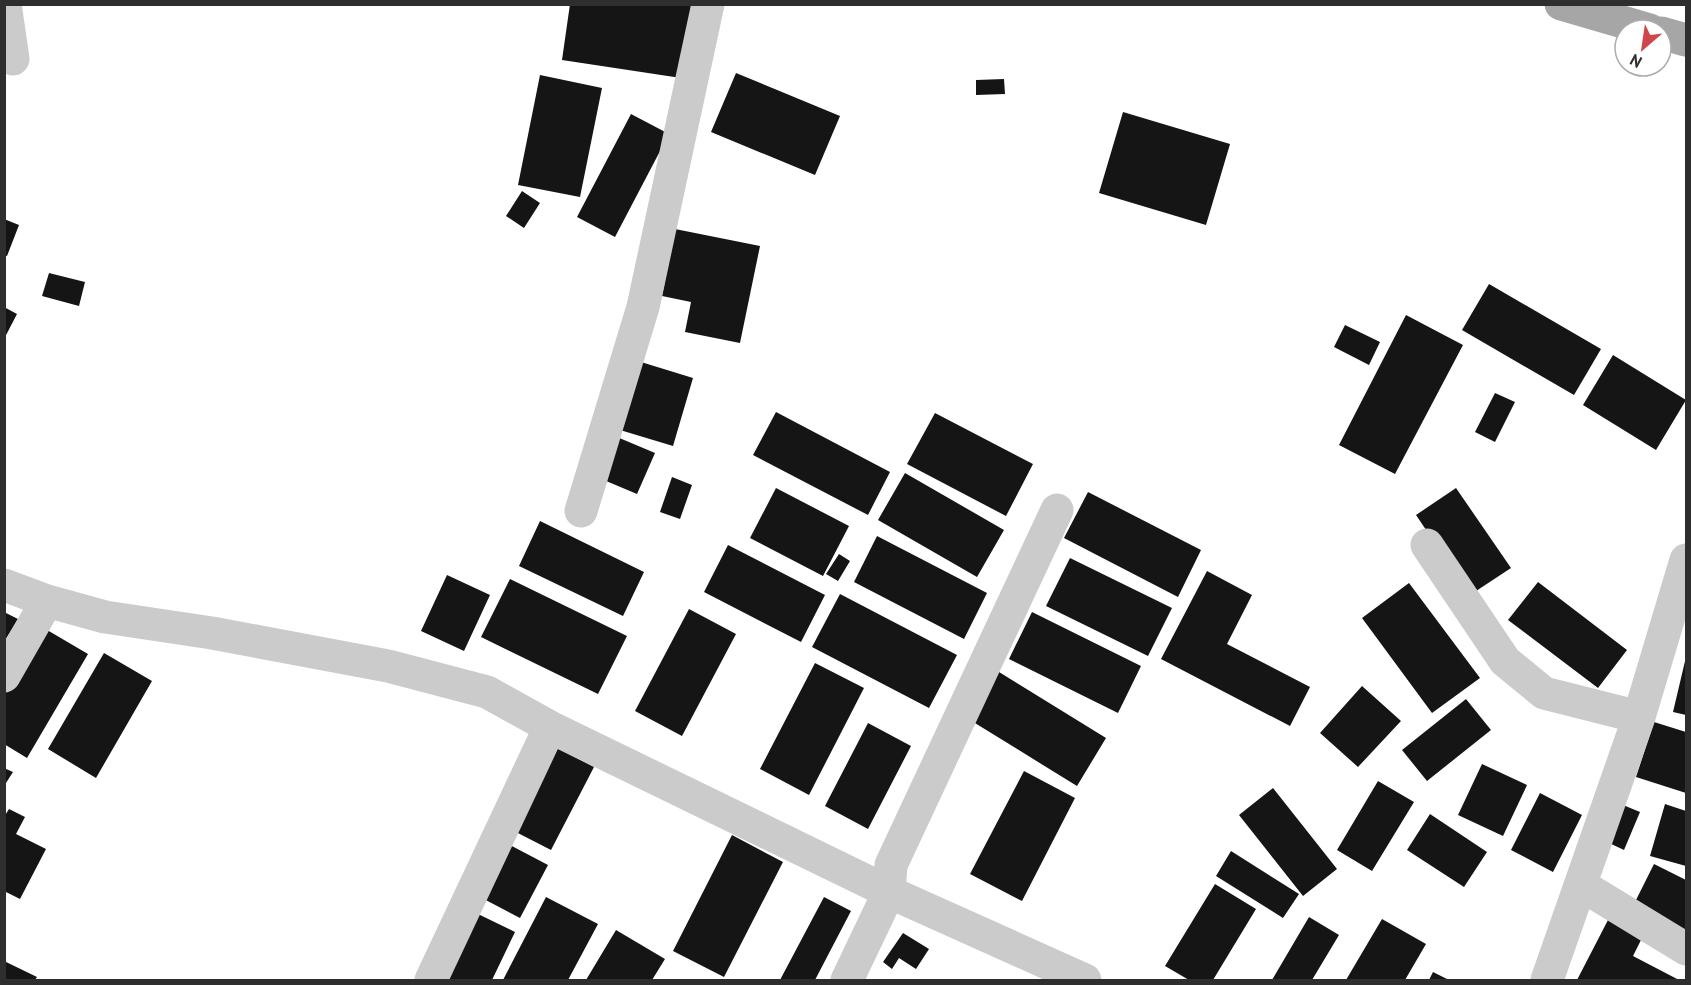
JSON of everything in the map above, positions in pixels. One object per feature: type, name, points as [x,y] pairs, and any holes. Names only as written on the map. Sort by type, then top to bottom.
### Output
[{"type":"main road","points":[[1561,4],[1613,19]]},
{"type":"street","points":[[4,4],[13,59]]},
{"type":"street","points":[[581,511],[643,307],[708,4]]},
{"type":"street","points":[[847,981],[889,892],[891,865],[1057,510]]},
{"type":"street","points":[[1426,545],[1505,661],[1544,693],[1639,717]]},
{"type":"street","points":[[1547,981],[1639,717],[1686,560]]},
{"type":"street","points":[[4,585],[47,601],[105,617],[212,633],[388,666],[487,692],[550,727],[889,892],[1084,981]]},
{"type":"street","points":[[4,676],[47,601]]},
{"type":"street","points":[[431,981],[550,727]]},
{"type":"street","points":[[1581,885],[1686,949]]},
{"type":"building","points":[[570,4],[692,4],[681,78],[562,60]]},
{"type":"building","points":[[736,73],[840,116],[815,175],[711,132]]},
{"type":"building","points":[[540,75],[602,88],[580,197],[518,185]]},
{"type":"building","points":[[1004,79],[1005,94],[976,95],[976,80]]},
{"type":"building","points":[[1123,112],[1230,144],[1206,225],[1099,193]]},
{"type":"building","points":[[631,114],[669,134],[615,237],[577,217]]},
{"type":"building","points":[[522,191],[540,203],[524,228],[506,216]]},
{"type":"building","points":[[4,219],[19,225],[7,256],[4,255]]},
{"type":"building","points":[[675,229],[760,246],[740,343],[685,332],[691,302],[662,296]]},
{"type":"building","points":[[49,273],[85,282],[79,306],[42,296]]},
{"type":"building","points":[[1489,284],[1601,349],[1574,395],[1462,330]]},
{"type":"building","points":[[4,307],[17,314],[4,339]]},
{"type":"building","points":[[1406,315],[1463,345],[1395,474],[1339,445]]},
{"type":"building","points":[[1345,325],[1380,342],[1369,365],[1334,347]]},
{"type":"building","points":[[1613,355],[1686,400],[1656,450],[1583,405]]},
{"type":"building","points":[[641,362],[693,378],[673,446],[620,430]]},
{"type":"building","points":[[1495,393],[1515,402],[1495,442],[1475,432]]},
{"type":"building","points":[[776,412],[890,472],[868,515],[753,455]]},
{"type":"building","points":[[935,413],[1033,464],[1006,516],[907,464]]},
{"type":"building","points":[[617,437],[655,453],[637,494],[599,478]]},
{"type":"building","points":[[905,473],[1004,530],[977,577],[878,520]]},
{"type":"building","points":[[672,477],[692,485],[680,519],[660,512]]},
{"type":"building","points":[[776,488],[849,526],[823,576],[750,538]]},
{"type":"building","points":[[1456,488],[1511,568],[1470,595],[1416,515]]},
{"type":"building","points":[[1088,492],[1201,550],[1178,597],[1064,538]]},
{"type":"building","points":[[540,521],[644,572],[623,616],[519,566]]},
{"type":"building","points":[[877,536],[987,593],[964,639],[854,582]]},
{"type":"building","points":[[728,545],[825,595],[801,642],[704,592]]},
{"type":"building","points":[[839,554],[850,561],[838,581],[826,574]]},
{"type":"building","points":[[1070,558],[1172,608],[1148,656],[1046,606]]},
{"type":"building","points":[[1207,571],[1252,595],[1227,644],[1310,687],[1290,726],[1161,659]]},
{"type":"building","points":[[447,575],[490,595],[464,651],[421,631]]},
{"type":"building","points":[[510,579],[627,636],[598,694],[481,637]]},
{"type":"building","points":[[1538,582],[1627,650],[1598,688],[1508,620]]},
{"type":"building","points":[[1409,583],[1480,678],[1432,713],[1362,618]]},
{"type":"building","points":[[840,594],[957,655],[929,708],[812,647]]},
{"type":"building","points":[[689,609],[736,634],[682,736],[635,711]]},
{"type":"building","points":[[4,612],[18,619],[4,642]]},
{"type":"building","points":[[1032,612],[1141,666],[1118,713],[1009,659]]},
{"type":"building","points":[[42,627],[88,654],[27,758],[4,744],[4,691]]},
{"type":"building","points":[[104,653],[152,681],[96,778],[48,749]]},
{"type":"building","points":[[1686,657],[1686,715],[1673,712]]},
{"type":"building","points":[[815,663],[864,688],[809,795],[760,769]]},
{"type":"building","points":[[999,672],[1106,738],[1077,786],[970,720]]},
{"type":"building","points":[[1362,686],[1401,721],[1358,767],[1320,733]]},
{"type":"building","points":[[1466,699],[1491,730],[1427,781],[1402,750]]},
{"type":"building","points":[[1654,722],[1686,732],[1686,793],[1636,777]]},
{"type":"building","points":[[868,723],[911,746],[868,829],[825,806]]},
{"type":"building","points":[[555,747],[594,767],[551,850],[512,830]]},
{"type":"building","points":[[1482,764],[1527,785],[1503,836],[1458,815]]},
{"type":"building","points":[[4,768],[13,772],[4,786]]},
{"type":"building","points":[[1024,771],[1075,798],[1022,901],[970,874]]},
{"type":"building","points":[[1378,781],[1414,802],[1372,871],[1337,850]]},
{"type":"building","points":[[1273,788],[1337,869],[1303,896],[1239,815]]},
{"type":"building","points":[[1540,793],[1582,815],[1553,872],[1511,850]]},
{"type":"building","points":[[1665,804],[1686,811],[1686,866],[1650,856]]},
{"type":"building","points":[[1623,805],[1640,812],[1624,850],[1607,842]]},
{"type":"building","points":[[9,809],[25,817],[16,834],[46,849],[20,899],[4,891],[4,817]]},
{"type":"building","points":[[1430,814],[1487,852],[1464,887],[1407,850]]},
{"type":"building","points":[[732,835],[783,862],[724,977],[673,951]]},
{"type":"building","points":[[508,844],[548,865],[520,918],[480,897]]},
{"type":"building","points":[[1231,851],[1299,894],[1283,918],[1216,876]]},
{"type":"building","points":[[1654,864],[1686,880],[1686,941],[1630,912]]},
{"type":"building","points":[[1215,884],[1256,909],[1213,980],[1189,980],[1165,966]]},
{"type":"building","points":[[546,897],[598,924],[568,980],[503,980]]},
{"type":"building","points":[[824,897],[851,911],[815,980],[780,980]]},
{"type":"building","points":[[478,914],[515,932],[492,980],[445,980]]},
{"type":"building","points":[[1309,917],[1339,935],[1312,980],[1272,980]]},
{"type":"building","points":[[1382,919],[1426,944],[1405,980],[1346,980]]},
{"type":"building","points":[[1608,920],[1642,938],[1633,956],[1679,980],[1577,980]]},
{"type":"building","points":[[616,930],[665,959],[652,980],[586,980]]},
{"type":"building","points":[[903,933],[929,949],[916,969],[899,958],[892,969],[883,962]]},
{"type":"building","points":[[4,961],[37,977],[35,980],[4,980]]},
{"type":"building","points":[[1433,972],[1449,980],[1429,980]]}]
